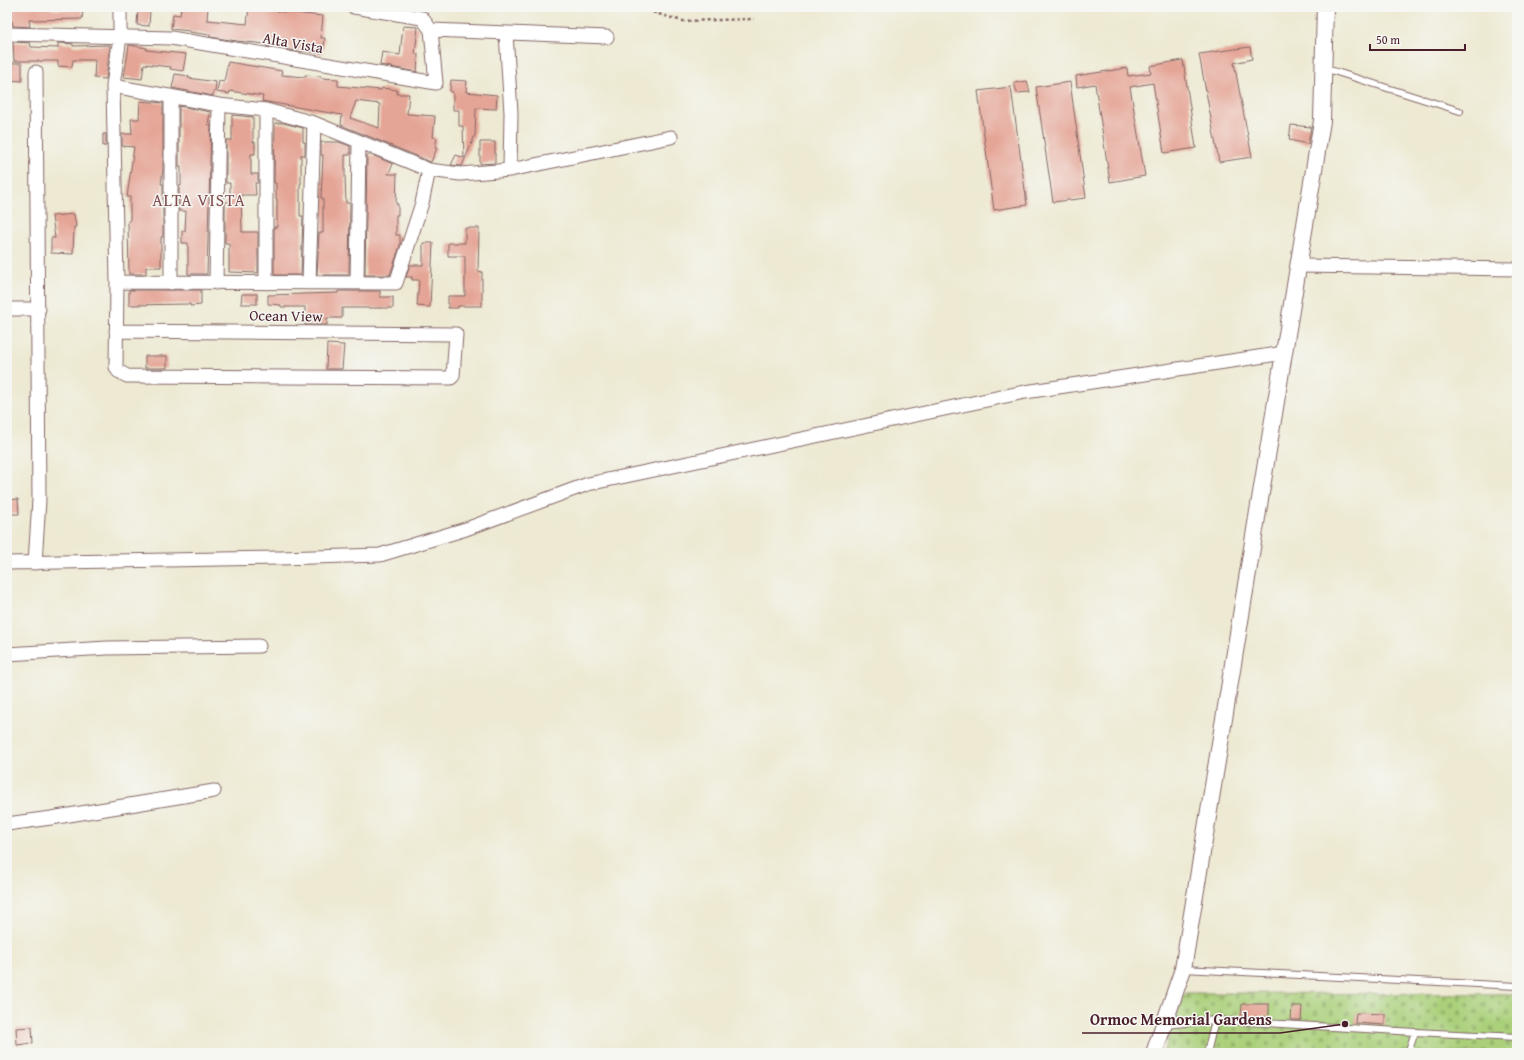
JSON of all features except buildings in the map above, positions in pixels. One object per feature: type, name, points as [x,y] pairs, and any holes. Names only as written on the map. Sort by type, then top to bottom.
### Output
[{"type":"street","points":[[116,331],[117,282],[113,86],[120,37],[120,7]]},
{"type":"street","points":[[354,7],[421,12],[431,30],[607,37]]},
{"type":"street","points":[[1154,1053],[1183,969],[1299,266],[1322,121],[1325,7]]},
{"type":"street","name":"Alta Vista","points":[[7,34],[171,38],[436,83],[431,30]]},
{"type":"street","points":[[506,33],[511,113],[510,170]]},
{"type":"street","points":[[35,563],[39,500],[39,309],[36,72]]},
{"type":"street","points":[[113,86],[219,105],[266,110],[314,124],[429,170],[460,174],[510,170],[671,137]]},
{"type":"street","points":[[171,96],[171,283]]},
{"type":"street","points":[[216,283],[219,105]]},
{"type":"street","points":[[266,110],[266,283]]},
{"type":"street","points":[[309,283],[314,124]]},
{"type":"street","points":[[357,283],[359,142]]},
{"type":"street","points":[[117,282],[396,283],[422,203],[429,170]]},
{"type":"street","points":[[1299,266],[1517,269]]},
{"type":"street","points":[[7,309],[39,309]]},
{"type":"street","name":"Ocean View","points":[[116,331],[456,334],[453,376],[451,378],[126,376],[118,372],[116,367],[116,331]]},
{"type":"street","points":[[7,563],[380,555],[466,529],[588,484],[1025,392],[1284,353]]},
{"type":"street","points":[[7,654],[107,648],[259,646]]},
{"type":"street","points":[[7,824],[214,791]]},
{"type":"lane","points":[[1324,68],[1460,110]]},
{"type":"lane","points":[[1183,969],[1517,986]]},
{"type":"lane","points":[[1164,1025],[1215,1020],[1517,1037]]},
{"type":"lane","points":[[1208,1053],[1215,1020]]},
{"type":"lane","points":[[1408,1053],[1415,1032]]},
{"type":"path","points":[[652,7],[652,12],[682,21],[754,19]]},
{"type":"green space","points":[[1185,993],[1517,994],[1517,1053],[1163,1053]]},
{"type":"place","name":"Ormoc Memorial Gardens","points":[[1345,1024]]},
{"type":"district","name":"ALTA VISTA","points":[[199,200]]}]
